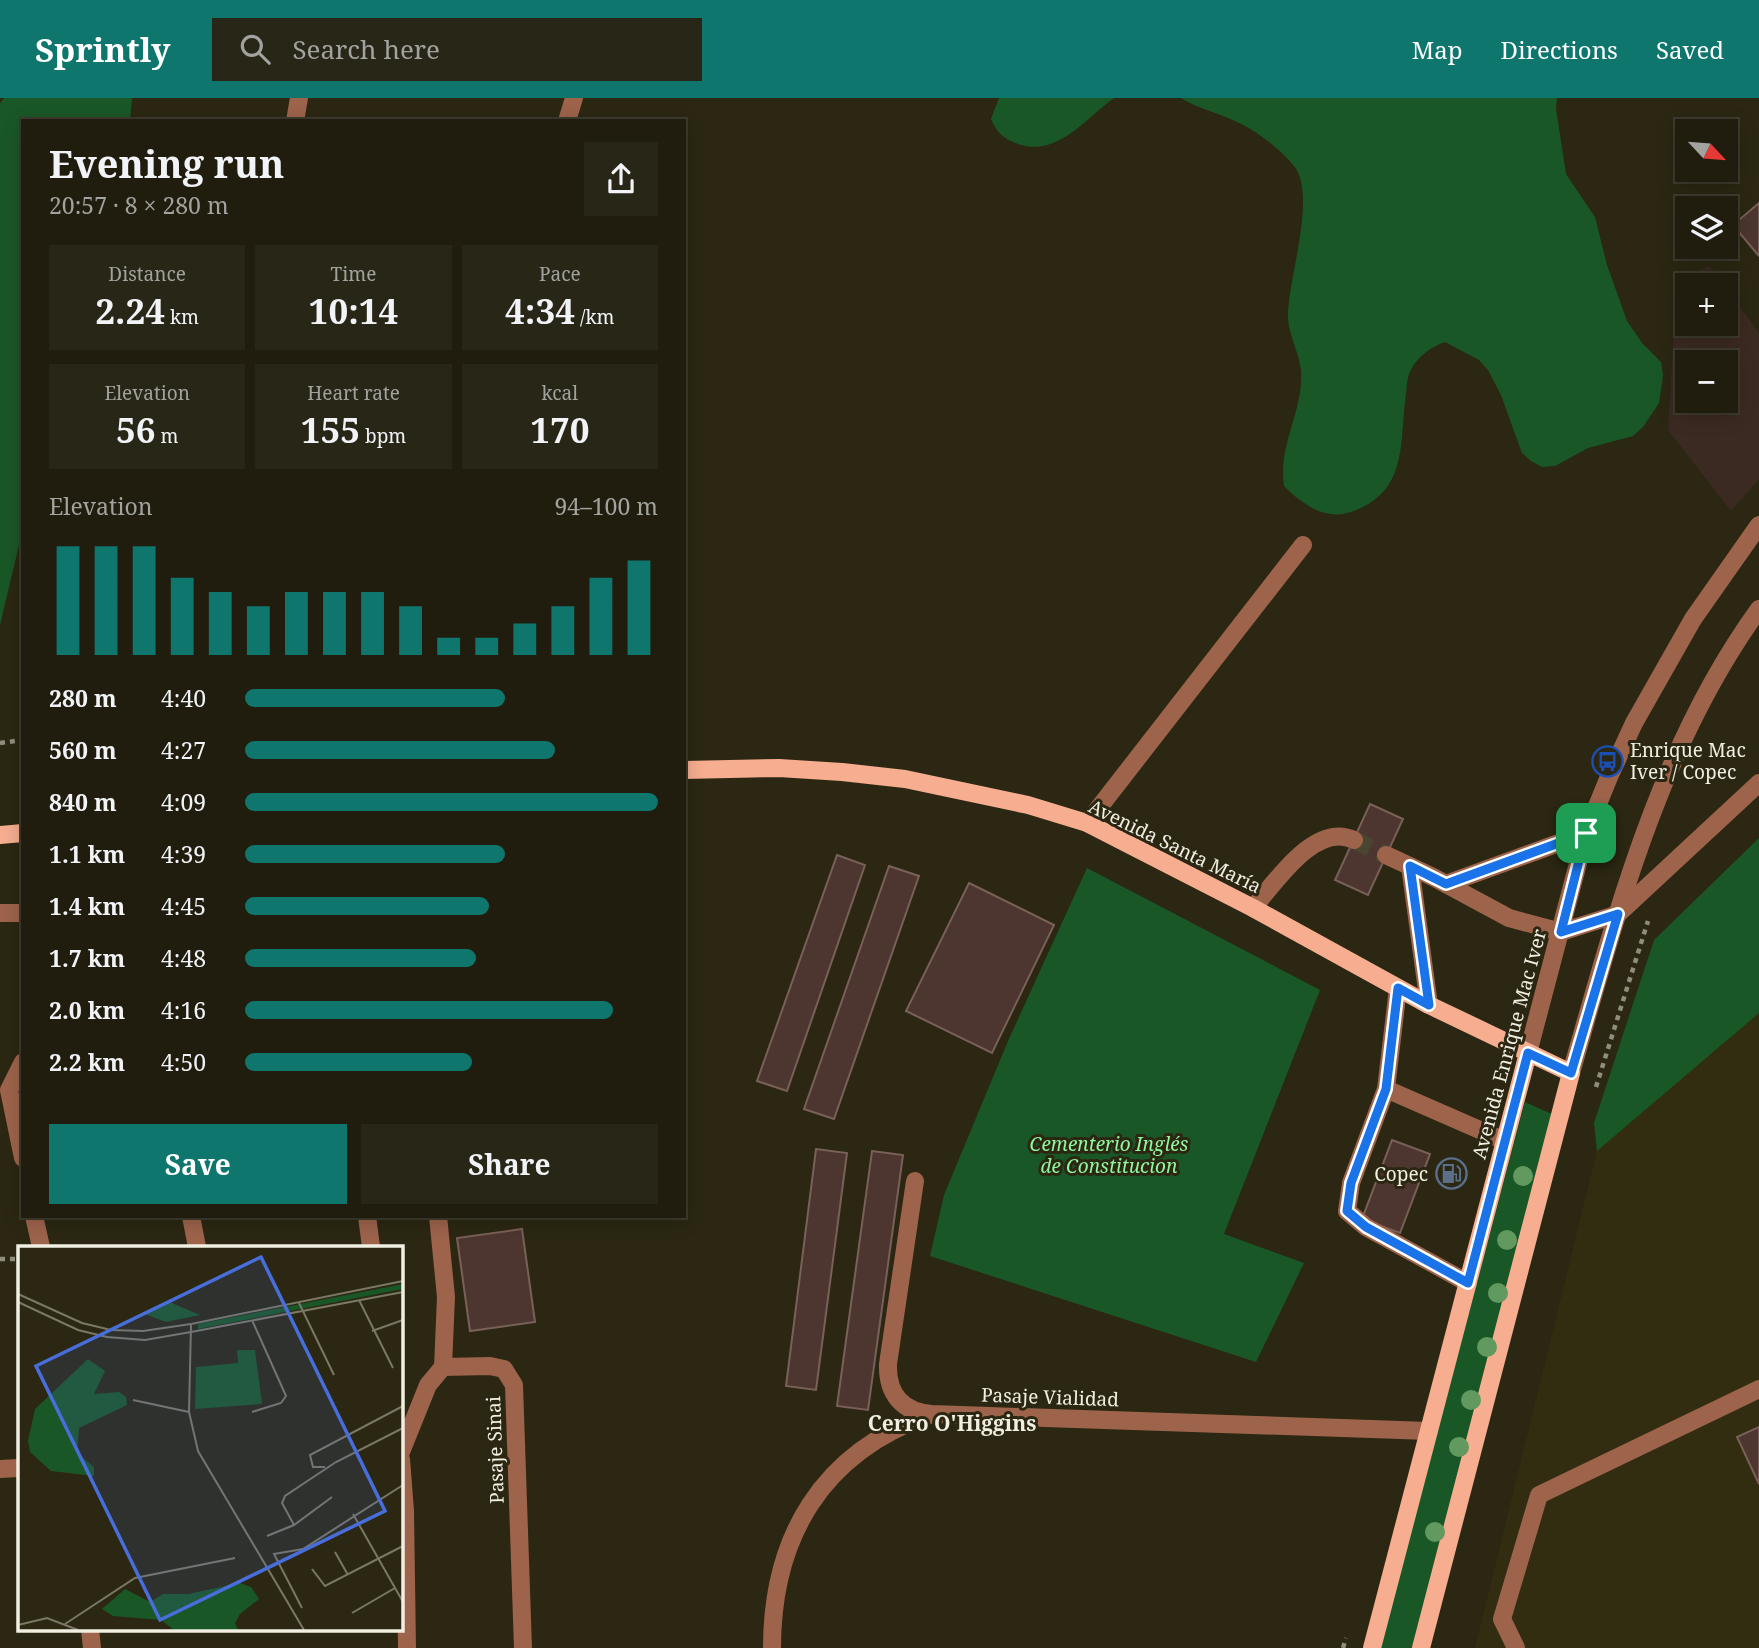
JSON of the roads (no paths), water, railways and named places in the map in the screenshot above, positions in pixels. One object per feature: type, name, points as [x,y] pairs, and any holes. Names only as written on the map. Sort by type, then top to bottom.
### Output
[{"type":"main road","name":"Avenida Santa María","points":[[686,770],[779,768],[905,779],[1028,805],[1087,824],[1253,908],[1429,1005],[1571,1073]]},
{"type":"main road","points":[[0,835],[21,833]]},
{"type":"main road","name":"Avenida Enrique Mac Iver","points":[[1372,1648],[1528,1053]]},
{"type":"main road","points":[[1421,1648],[1571,1073]]},
{"type":"street","points":[[295,119],[299,98]]},
{"type":"street","points":[[568,119],[574,98]]},
{"type":"street","name":"Avenida Enrique Mac Iver","points":[[1528,1053],[1586,833],[1619,755],[1662,670],[1699,608],[1759,525]]},
{"type":"street","points":[[1087,824],[1303,545]]},
{"type":"street","points":[[1571,1073],[1638,850],[1667,774],[1723,665],[1759,609]]},
{"type":"street","points":[[1386,855],[1509,918],[1561,932],[1618,914],[1759,783]]},
{"type":"street","points":[[1446,884],[1586,833]]},
{"type":"street","points":[[1253,908],[1308,846],[1330,836],[1354,840]]},
{"type":"street","points":[[1410,866],[1429,1005]]},
{"type":"street","points":[[0,913],[21,913]]},
{"type":"street","points":[[1398,988],[1386,1089],[1351,1183],[1347,1211],[1366,1227],[1468,1283]]},
{"type":"street","points":[[21,1066],[9,1090],[21,1148]]},
{"type":"street","points":[[1386,1089],[1505,1141]]},
{"type":"street","name":"Pasaje Vialidad","points":[[915,1181],[888,1364],[892,1392],[900,1403],[910,1410],[932,1414],[1429,1431]]},
{"type":"street","points":[[34,1218],[41,1246]]},
{"type":"street","points":[[191,1218],[197,1246]]},
{"type":"street","points":[[367,1218],[371,1246]]},
{"type":"street","points":[[402,1450],[428,1385],[443,1367],[446,1297],[438,1218]]},
{"type":"street","name":"Pasaje Sinai","points":[[443,1367],[491,1366],[504,1369],[514,1385],[523,1648]]},
{"type":"street","points":[[1516,1648],[1502,1619],[1539,1495],[1759,1389]]},
{"type":"street","points":[[772,1648],[774,1607],[781,1568],[791,1539],[822,1486],[843,1464],[874,1441],[932,1414]]},
{"type":"street","points":[[0,1469],[18,1468]]},
{"type":"street","points":[[402,1472],[407,1648]]},
{"type":"street","points":[[90,1630],[92,1648]]},
{"type":"tunnel","points":[[1354,840],[1386,855]]},
{"type":"place","name":"Enrique Mac Iver / Copec","points":[[1607,761]]},
{"type":"place","name":"Copec","points":[[1451,1174]]},
{"type":"district","name":"Cerro O'Higgins","points":[[952,1423]]},
{"type":"park label","name":"Cementerio Inglés de Constitucion","points":[[1109,1155]]}]
